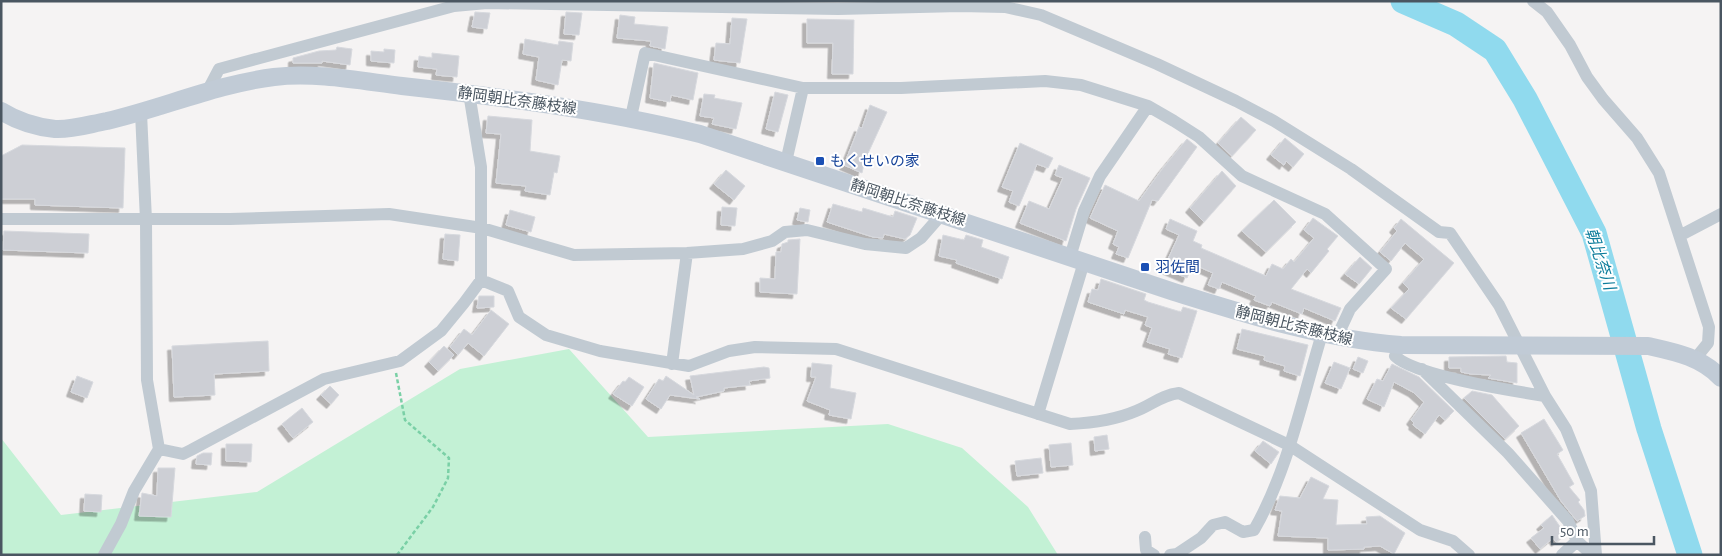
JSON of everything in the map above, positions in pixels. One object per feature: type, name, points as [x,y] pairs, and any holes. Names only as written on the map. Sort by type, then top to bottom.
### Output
[{"type":"main road","name":"静岡朝比奈藤枝線","points":[[1,111],[33,125],[56,129],[82,126],[142,113],[208,90],[275,77],[322,77],[469,93],[631,117],[700,134],[1077,260],[1233,310],[1329,336],[1401,346],[1634,345],[1678,352],[1695,359],[1721,378]]},
{"type":"street","points":[[1533,1],[1546,12],[1570,45],[1586,77],[1637,138],[1659,173],[1681,235],[1709,327],[1708,343],[1695,359]]},
{"type":"street","points":[[208,90],[219,69],[462,6],[487,3],[838,9],[960,6],[1005,7],[1041,15],[1095,36],[1236,100],[1274,121],[1351,169],[1439,232],[1450,233],[1499,305],[1521,344],[1545,396],[1566,429],[1591,491],[1594,555]]},
{"type":"street","points":[[631,117],[644,53],[803,88],[900,88],[1045,82],[1081,85],[1148,106],[1199,137],[1242,176],[1325,214],[1386,269],[1350,309],[1329,336],[1265,510],[1254,530],[1243,532],[1225,522],[1213,525],[1201,538],[1178,554],[1170,555]]},
{"type":"street","points":[[786,162],[803,88]]},
{"type":"street","points":[[159,449],[183,454],[324,379],[394,364],[419,349],[441,331],[481,280],[481,167],[469,93]]},
{"type":"street","points":[[1038,414],[1077,260],[1084,211],[1100,176],[1148,106]]},
{"type":"street","points":[[104,555],[121,524],[134,491],[159,449],[147,380],[146,220],[142,113]]},
{"type":"street","points":[[1,219],[146,220],[389,214],[482,228],[574,256],[687,253],[743,249],[772,241],[785,232],[807,230],[864,244],[906,248],[921,238],[942,214]]},
{"type":"street","points":[[1681,235],[1721,214]]},
{"type":"street","points":[[672,364],[687,253]]},
{"type":"street","points":[[481,280],[508,291],[519,317],[546,335],[600,351],[672,364],[688,366],[729,351],[754,347],[836,349],[1070,424],[1089,423],[1136,411],[1168,394],[1179,393],[1289,445],[1420,530],[1453,541],[1468,555]]},
{"type":"street","points":[[1401,346],[1395,356],[1400,361],[1422,369],[1489,387],[1545,396]]},
{"type":"street","points":[[1422,369],[1508,453],[1568,521],[1577,541],[1594,555]]},
{"type":"street","points":[[1145,537],[1146,550],[1154,555]]},
{"type":"street","points":[[1562,555],[1577,541]]},
{"type":"path","points":[[394,364],[405,420],[449,458],[448,478],[433,507],[396,555]]},
{"type":"green space","points":[[569,349],[648,437],[888,424],[962,448],[1028,507],[1058,555],[1,555],[1,438],[61,515],[257,492],[460,369]]},
{"type":"building","points":[[475,12],[490,13],[487,29],[472,27]]},
{"type":"building","points":[[566,12],[582,13],[579,35],[564,34]]},
{"type":"building","points":[[620,15],[635,17],[634,24],[668,27],[665,49],[650,46],[651,41],[617,38]]},
{"type":"building","points":[[732,18],[747,19],[740,63],[714,60],[716,43],[730,44]]},
{"type":"building","points":[[807,19],[854,20],[853,74],[832,74],[833,43],[807,43]]},
{"type":"building","points":[[525,39],[558,45],[559,41],[573,43],[571,61],[562,60],[558,85],[536,80],[539,57],[523,54]]},
{"type":"building","points":[[337,47],[352,49],[350,65],[322,61],[322,63],[293,63],[293,58],[319,51],[336,50]]},
{"type":"building","points":[[384,49],[395,50],[394,63],[371,61],[371,51],[384,52]]},
{"type":"building","points":[[432,53],[459,56],[457,77],[436,75],[437,69],[418,67],[419,56],[432,58]]},
{"type":"building","points":[[654,63],[698,73],[693,100],[671,95],[670,102],[650,98]]},
{"type":"building","points":[[775,92],[788,95],[778,132],[766,129]]},
{"type":"building","points":[[704,94],[715,95],[714,98],[742,103],[736,129],[712,124],[714,118],[700,116]]},
{"type":"building","points":[[870,105],[887,112],[865,160],[862,173],[844,165],[859,127],[862,128]]},
{"type":"building","points":[[488,116],[532,120],[530,151],[560,156],[557,173],[554,172],[550,195],[525,191],[526,186],[496,183],[501,134],[486,133]]},
{"type":"building","points":[[1241,117],[1256,130],[1232,156],[1218,143]]},
{"type":"building","points":[[1285,138],[1304,154],[1293,167],[1286,161],[1284,165],[1271,155]]},
{"type":"building","points":[[1187,139],[1197,147],[1158,201],[1152,200],[1128,258],[1116,254],[1119,247],[1113,244],[1118,231],[1090,218],[1105,185],[1139,201]]},
{"type":"building","points":[[1020,143],[1053,158],[1048,168],[1037,164],[1019,206],[1009,202],[1013,191],[1002,187]]},
{"type":"building","points":[[22,145],[125,148],[123,208],[35,205],[35,199],[1,199],[1,156]]},
{"type":"building","points":[[1059,165],[1090,178],[1076,209],[1066,241],[1020,223],[1029,201],[1049,209],[1063,178],[1055,175]]},
{"type":"building","points":[[726,170],[745,186],[734,200],[714,184]]},
{"type":"building","points":[[1222,171],[1236,186],[1204,222],[1190,208]]},
{"type":"building","points":[[1274,200],[1296,222],[1266,252],[1242,231]]},
{"type":"building","points":[[833,204],[862,212],[863,208],[893,217],[895,211],[917,218],[910,235],[905,239],[884,234],[883,238],[873,237],[827,222]]},
{"type":"building","points":[[722,207],[737,208],[735,226],[721,225]]},
{"type":"building","points":[[800,208],[810,210],[808,222],[797,220]]},
{"type":"building","points":[[510,210],[535,217],[531,232],[506,225]]},
{"type":"building","points":[[1313,218],[1338,236],[1327,249],[1329,251],[1311,273],[1307,269],[1291,289],[1341,308],[1335,321],[1304,308],[1302,314],[1272,302],[1270,306],[1254,300],[1256,296],[1222,282],[1219,289],[1208,285],[1213,273],[1193,264],[1187,278],[1164,268],[1179,235],[1166,229],[1170,219],[1197,231],[1193,241],[1202,245],[1201,248],[1266,276],[1272,264],[1283,269],[1291,259],[1294,262],[1314,238],[1304,230]]},
{"type":"building","points":[[1401,219],[1454,263],[1406,319],[1391,308],[1409,289],[1403,283],[1424,259],[1405,243],[1391,261],[1380,252],[1397,231],[1394,228]]},
{"type":"building","points":[[4,231],[89,234],[88,253],[3,250]]},
{"type":"building","points":[[445,234],[460,235],[458,261],[443,259]]},
{"type":"building","points":[[943,235],[964,240],[966,235],[983,240],[981,247],[1009,257],[1002,279],[956,263],[957,260],[939,256]]},
{"type":"building","points":[[800,239],[797,294],[760,292],[760,278],[775,279],[776,252],[781,252],[782,244],[788,242],[788,240]]},
{"type":"building","points":[[1360,257],[1372,268],[1359,284],[1345,274]]},
{"type":"building","points":[[1101,279],[1146,294],[1144,300],[1148,302],[1181,312],[1183,307],[1197,311],[1182,358],[1168,354],[1170,349],[1147,342],[1152,328],[1145,325],[1148,317],[1125,310],[1124,314],[1088,302],[1092,289],[1098,290]]},
{"type":"building","points":[[479,296],[494,296],[494,307],[477,308]]},
{"type":"building","points":[[491,310],[509,324],[484,356],[468,343],[458,355],[450,347],[464,329],[472,335]]},
{"type":"building","points":[[1242,329],[1308,345],[1300,376],[1284,371],[1285,366],[1264,360],[1265,356],[1237,349]]},
{"type":"building","points":[[268,341],[269,371],[214,374],[215,395],[174,397],[172,346]]},
{"type":"building","points":[[444,346],[454,355],[438,371],[429,362]]},
{"type":"building","points":[[1506,356],[1507,362],[1517,363],[1517,383],[1488,378],[1491,375],[1461,372],[1461,368],[1449,368],[1449,357]]},
{"type":"building","points":[[1358,357],[1368,361],[1363,373],[1353,369]]},
{"type":"building","points":[[1334,362],[1350,368],[1341,389],[1325,383]]},
{"type":"building","points":[[812,363],[832,365],[830,388],[856,393],[851,419],[829,415],[830,410],[807,401],[816,377],[811,377]]},
{"type":"building","points":[[1392,364],[1419,377],[1454,411],[1445,420],[1439,415],[1425,434],[1413,425],[1414,423],[1411,420],[1424,402],[1413,392],[1394,382],[1384,407],[1367,399],[1377,379],[1383,381]]},
{"type":"building","points":[[769,368],[770,378],[749,381],[750,385],[724,388],[724,391],[696,397],[700,399],[670,395],[661,409],[646,399],[659,379],[663,381],[666,376],[694,395],[690,376]]},
{"type":"building","points":[[77,376],[93,382],[87,398],[71,392]]},
{"type":"building","points":[[629,377],[644,387],[632,406],[613,394],[623,381],[625,382]]},
{"type":"building","points":[[330,386],[339,395],[331,404],[321,395]]},
{"type":"building","points":[[1472,391],[1492,395],[1519,426],[1505,439],[1464,398]]},
{"type":"building","points":[[302,408],[313,422],[293,438],[282,424]]},
{"type":"building","points":[[1544,419],[1563,450],[1557,454],[1574,484],[1569,487],[1580,500],[1578,502],[1584,510],[1585,516],[1577,521],[1561,501],[1521,433]]},
{"type":"building","points":[[1107,435],[1109,449],[1095,451],[1094,437]]},
{"type":"building","points":[[1263,441],[1279,452],[1271,464],[1255,451]]},
{"type":"building","points":[[1071,443],[1073,465],[1051,467],[1049,445]]},
{"type":"building","points":[[226,444],[252,444],[251,462],[226,461]]},
{"type":"building","points":[[203,453],[212,453],[211,465],[196,464],[197,456]]},
{"type":"building","points":[[1041,458],[1043,473],[1017,476],[1015,461]]},
{"type":"building","points":[[158,468],[175,468],[171,517],[139,516],[142,493],[157,496]]},
{"type":"building","points":[[1311,477],[1329,486],[1323,499],[1338,500],[1336,525],[1367,524],[1366,517],[1380,516],[1405,533],[1394,554],[1380,546],[1364,547],[1364,549],[1328,550],[1328,538],[1278,536],[1282,511],[1275,510],[1280,496],[1300,498]]},
{"type":"building","points":[[85,494],[102,495],[101,512],[84,511]]},
{"type":"building","points":[[1552,515],[1565,534],[1556,542],[1553,538],[1540,549],[1531,538],[1544,528],[1541,525]]},
{"type":"waterway","name":"朝比奈川","points":[[1403,1],[1456,24],[1495,50],[1525,99],[1594,233],[1649,429],[1690,555]]},
{"type":"place","name":"もくせいの家","points":[[820,161]]},
{"type":"place","name":"羽佐間","points":[[1145,267]]}]
